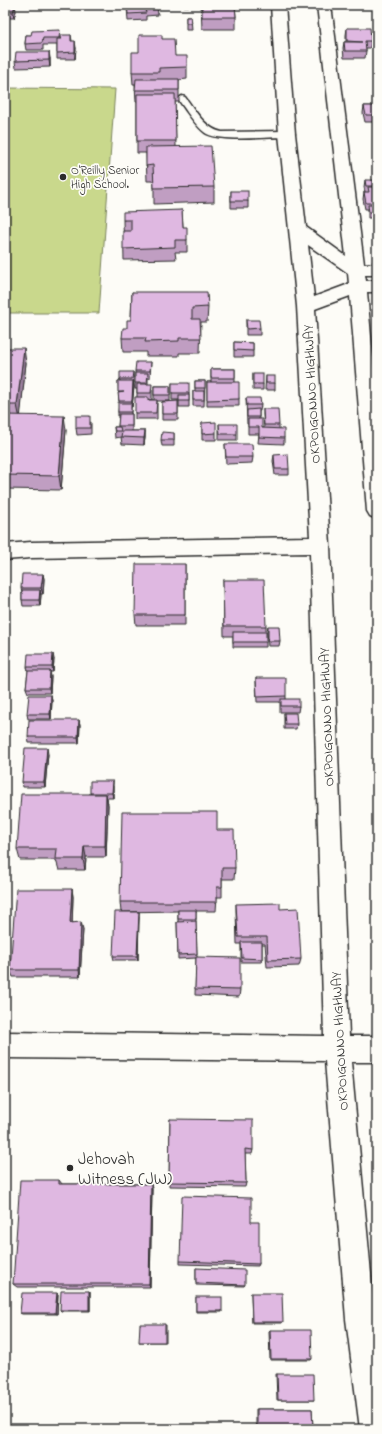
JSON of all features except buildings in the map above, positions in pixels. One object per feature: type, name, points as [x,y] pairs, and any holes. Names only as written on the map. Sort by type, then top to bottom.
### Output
[{"type":"street","name":"OKPOIGONNO HIGHWAY","points":[[278,5],[287,134],[306,306],[320,545],[337,1049],[360,1319],[375,1429]]},
{"type":"street","points":[[324,5],[358,287],[377,511]]},
{"type":"street","points":[[298,230],[355,270],[377,269]]},
{"type":"street","points":[[306,306],[358,287],[377,286]]},
{"type":"street","points":[[5,552],[31,550],[320,545]]},
{"type":"street","points":[[5,1045],[377,1049]]},
{"type":"lane","points":[[182,99],[206,129],[212,133],[235,136],[287,134]]},
{"type":"green space","name":"O'Reilly Senior High School.","points":[[5,88],[115,89],[99,313],[5,313]]},
{"type":"place","name":"O'Reilly Senior High School.","points":[[63,177]]},
{"type":"place","name":"Jehovah Witness (JW)","points":[[70,1168]]}]
